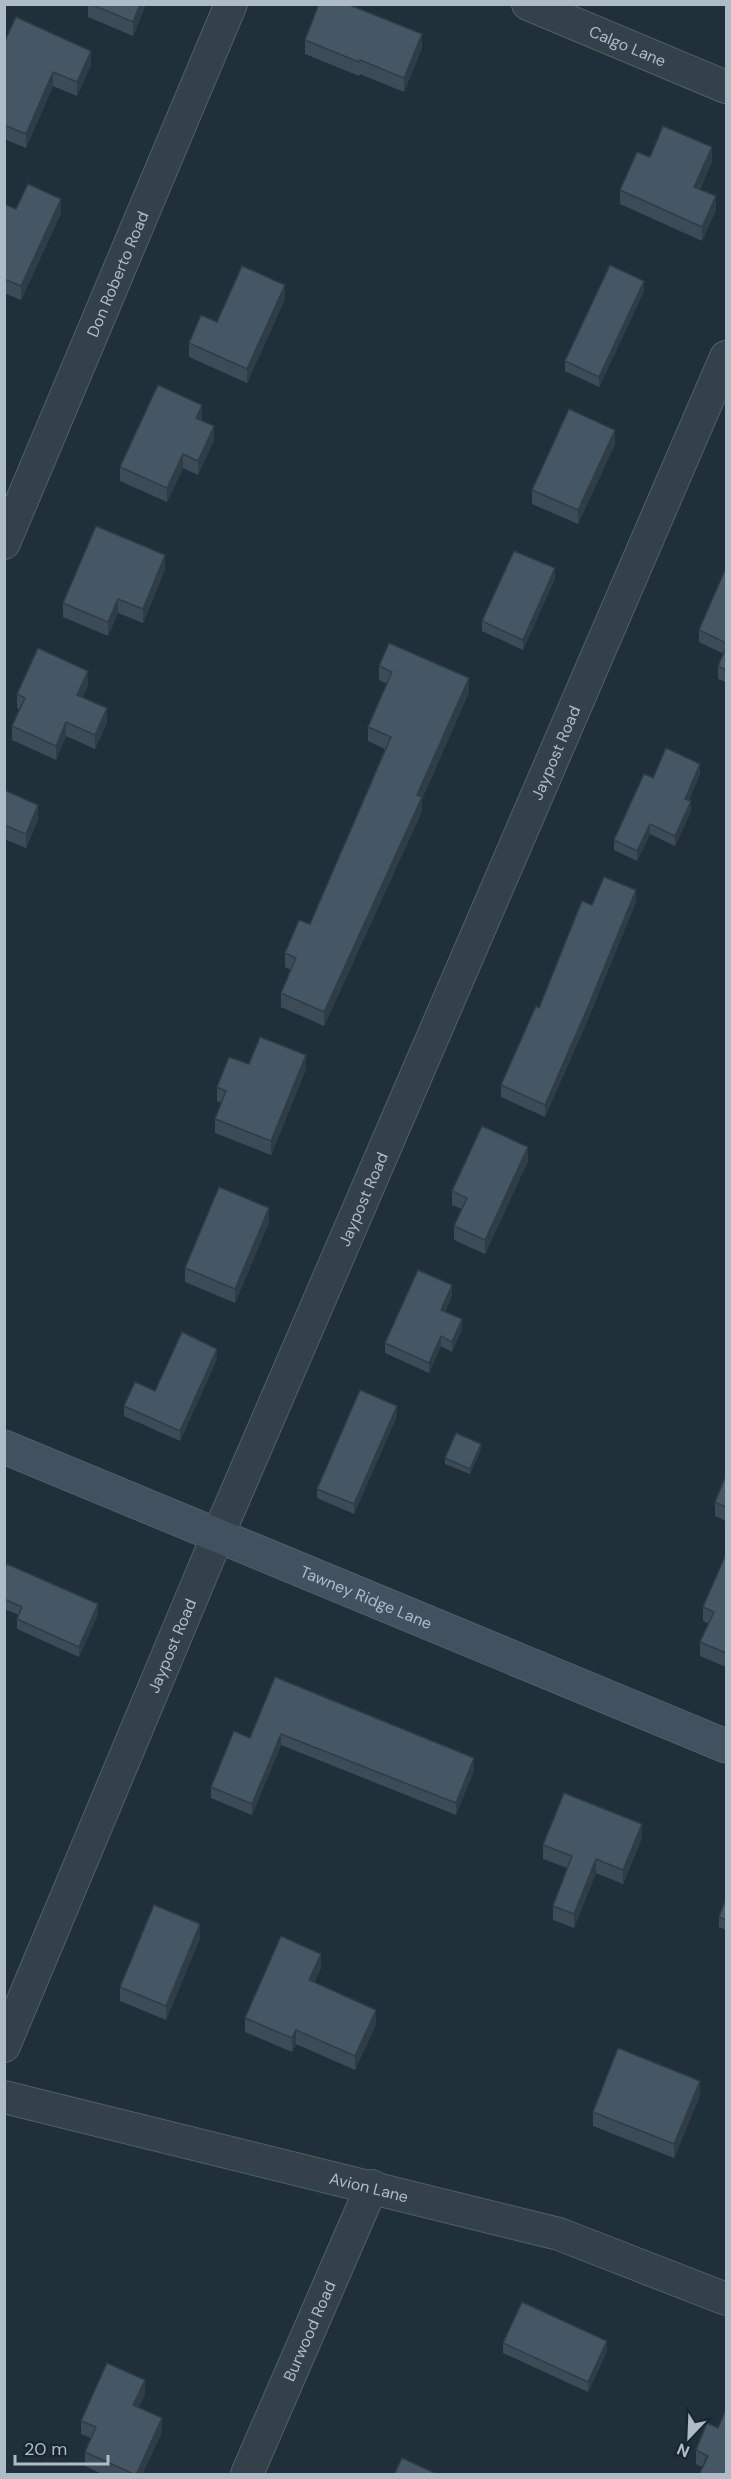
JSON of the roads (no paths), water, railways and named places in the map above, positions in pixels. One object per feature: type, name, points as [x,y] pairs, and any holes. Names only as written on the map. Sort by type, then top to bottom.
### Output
[{"type":"street","name":"Don Roberto Road","points":[[4,543],[231,4]]},
{"type":"street","name":"Calgo Lane","points":[[528,4],[726,87]]},
{"type":"street","name":"Jaypost Road","points":[[4,2046],[218,1535],[726,357]]},
{"type":"street","name":"Tawney Ridge Lane","points":[[4,1447],[726,1746]]},
{"type":"street","name":"Avion Lane","points":[[4,2097],[559,2234],[726,2299]]},
{"type":"street","name":"Burwood Road","points":[[247,2475],[372,2186]]}]
